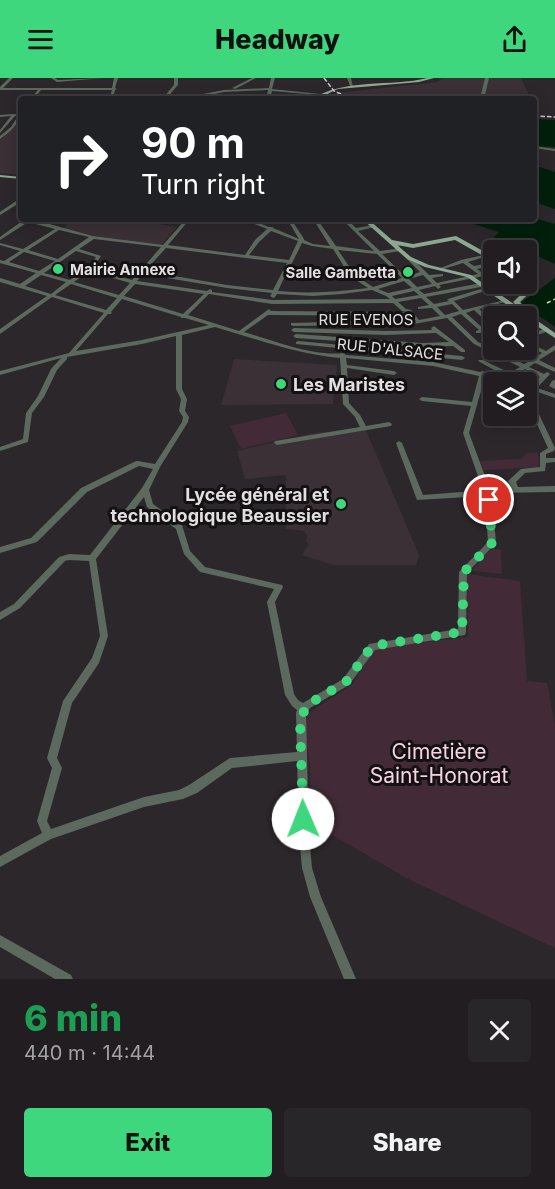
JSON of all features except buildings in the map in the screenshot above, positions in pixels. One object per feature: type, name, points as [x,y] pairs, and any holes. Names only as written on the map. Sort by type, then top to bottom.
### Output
[{"type":"main road","points":[[322,96],[352,86],[432,78]]},
{"type":"main road","points":[[322,96],[342,89],[429,81],[439,78]]},
{"type":"main road","points":[[0,175],[18,177]]},
{"type":"main road","points":[[368,222],[409,258],[440,272],[471,277],[483,287]]},
{"type":"main road","points":[[397,247],[456,238],[483,253]]},
{"type":"main road","points":[[409,258],[411,251],[428,244]]},
{"type":"main road","points":[[493,294],[510,306]]},
{"type":"main road","points":[[521,294],[516,302],[555,334]]},
{"type":"main road","points":[[537,324],[555,334]]},
{"type":"street","points":[[0,89],[11,78]]},
{"type":"street","points":[[53,78],[57,81],[101,78]]},
{"type":"street","points":[[112,96],[116,78]]},
{"type":"street","points":[[234,90],[254,78]]},
{"type":"street","points":[[269,96],[273,78]]},
{"type":"street","points":[[349,78],[352,86]]},
{"type":"street","points":[[384,78],[386,83]]},
{"type":"street","points":[[167,96],[175,86],[176,79]]},
{"type":"street","points":[[482,96],[485,80]]},
{"type":"street","points":[[0,82],[7,82]]},
{"type":"street","points":[[0,89],[115,89]]},
{"type":"street","points":[[34,96],[40,89]]},
{"type":"street","points":[[206,96],[234,90],[270,90],[322,96]]},
{"type":"street","points":[[0,116],[18,115]]},
{"type":"street","points":[[0,132],[14,116]]},
{"type":"street","points":[[0,138],[18,119]]},
{"type":"street","points":[[537,147],[555,150]]},
{"type":"street","points":[[0,214],[18,203]]},
{"type":"street","points":[[0,241],[25,222]]},
{"type":"street","points":[[36,222],[93,237],[289,262]]},
{"type":"street","points":[[0,449],[26,440],[29,413],[41,397],[54,369],[109,313],[141,272],[186,222]]},
{"type":"street","points":[[253,222],[301,242],[379,253],[397,247]]},
{"type":"street","points":[[291,222],[301,242]]},
{"type":"street","points":[[317,222],[352,274],[373,289],[388,295],[402,309],[412,314],[417,332]]},
{"type":"street","points":[[347,222],[435,308],[476,343],[483,346]]},
{"type":"street","points":[[355,230],[373,226]]},
{"type":"street","points":[[2,263],[59,228]]},
{"type":"street","points":[[246,257],[257,241],[271,228]]},
{"type":"street","points":[[21,286],[93,237]]},
{"type":"street","points":[[0,241],[58,260]]},
{"type":"street","points":[[239,333],[268,313],[274,292],[301,242]]},
{"type":"street","points":[[0,332],[93,266],[99,256],[75,249]]},
{"type":"street","points":[[141,272],[274,292],[352,292],[373,289],[405,278],[440,272],[463,261],[483,256]]},
{"type":"street","points":[[409,258],[481,331],[467,335]]},
{"type":"street","points":[[463,261],[483,275]]},
{"type":"street","points":[[2,263],[239,333],[295,336],[462,355],[427,320]]},
{"type":"street","points":[[473,268],[483,265]]},
{"type":"street","points":[[88,269],[134,282],[272,302],[394,301],[483,287]]},
{"type":"street","points":[[283,275],[352,274]]},
{"type":"street","points":[[388,295],[483,275]]},
{"type":"street","points":[[0,280],[109,313]]},
{"type":"street","points":[[183,316],[218,284]]},
{"type":"street","points":[[428,311],[483,287]]},
{"type":"street","points":[[295,336],[332,324],[416,322],[447,317],[503,301]]},
{"type":"street","points":[[420,308],[435,308]]},
{"type":"street","points":[[389,310],[402,309]]},
{"type":"street","points":[[476,309],[483,316]]},
{"type":"street","points":[[268,313],[412,314]]},
{"type":"street","points":[[293,314],[295,336]]},
{"type":"street","points":[[332,324],[333,331]]},
{"type":"street","points":[[0,373],[23,365],[213,326]]},
{"type":"street","points":[[537,333],[547,330]]},
{"type":"street","name":"RUE EVENOS","points":[[317,334],[333,331],[437,331]]},
{"type":"street","points":[[48,835],[42,821],[57,768],[52,758],[68,701],[96,660],[104,636],[92,558],[145,490],[186,417],[182,411],[184,399],[179,389],[179,334]]},
{"type":"street","points":[[295,336],[317,334],[440,345],[453,344]]},
{"type":"street","name":"RUE D'ALSACE","points":[[295,336],[320,354],[433,364],[483,373]]},
{"type":"street","points":[[537,348],[546,353]]},
{"type":"street","points":[[537,358],[555,348]]},
{"type":"street","points":[[343,355],[346,404],[358,416],[363,427]]},
{"type":"street","points":[[483,357],[480,359],[498,372]]},
{"type":"street","points":[[512,360],[545,377]]},
{"type":"street","points":[[517,372],[534,360],[554,369],[537,382]]},
{"type":"street","points":[[344,366],[394,373]]},
{"type":"street","points":[[350,979],[316,897],[307,868],[300,720],[303,709],[346,682],[372,646],[462,632],[464,572],[492,543],[490,492],[471,447],[466,428],[483,373]]},
{"type":"street","points":[[537,389],[553,394],[555,403]]},
{"type":"street","points":[[422,399],[473,404]]},
{"type":"street","points":[[514,489],[512,481],[523,471],[543,469],[543,453],[554,449],[537,416]]},
{"type":"street","points":[[278,442],[388,424]]},
{"type":"street","points":[[399,443],[420,498],[514,489],[555,489]]},
{"type":"street","points":[[543,461],[555,460]]},
{"type":"street","points":[[0,550],[34,540],[84,490],[138,463],[157,466]]},
{"type":"street","points":[[145,490],[150,505],[179,526],[187,552],[203,570],[279,587],[271,602],[290,695],[303,709]]},
{"type":"street","points":[[0,616],[17,606],[62,559],[92,558]]},
{"type":"street","points":[[0,862],[48,835],[144,802],[179,795],[193,789],[230,763],[302,756]]},
{"type":"street","points":[[0,941],[67,979]]},
{"type":"shaded area","points":[[443,78],[521,78],[528,93],[524,96],[344,96],[336,93],[437,82]]},
{"type":"shaded area","points":[[537,119],[555,120],[555,147],[537,146]]},
{"type":"shaded area","points":[[18,123],[18,175],[0,173],[0,140]]},
{"type":"shaded area","points":[[537,166],[555,172],[555,209],[537,203]]},
{"type":"shaded area","points":[[537,219],[555,224],[555,264],[537,256],[537,240],[501,240],[494,237],[499,232],[467,222],[537,222]]},
{"type":"shaded area","points":[[69,222],[131,224],[133,222],[160,222],[158,224],[177,227],[160,246],[95,236],[64,228]]},
{"type":"shaded area","points":[[555,278],[555,327],[537,314],[537,306],[525,306],[521,303],[533,294],[537,294],[537,291]]},
{"type":"shaded area","name":"Les Maristes","points":[[234,359],[337,365],[333,404],[221,405]]},
{"type":"shaded area","name":"Lycée général et technologique Beaussier","points":[[365,428],[419,555],[416,565],[334,565],[302,555],[309,544],[304,531],[286,529],[286,475],[245,479],[237,451],[314,433]]},
{"type":"green space","points":[[286,413],[298,435],[241,449],[230,426]]},
{"type":"green space","points":[[526,453],[538,453],[539,467],[484,470],[480,461],[521,459]]},
{"type":"green space","points":[[492,548],[501,550],[502,574],[471,571]]},
{"type":"green space","name":"Cimetière Saint-Honorat","points":[[469,574],[520,581],[527,681],[547,683],[555,725],[555,948],[410,880],[315,825],[311,818],[310,765],[304,729],[306,718],[311,711],[352,685],[371,652],[378,648],[468,637],[467,576]]},
{"type":"ferry route","points":[[547,303],[555,299]]},
{"type":"railway","points":[[324,78],[334,91],[346,96]]},
{"type":"railway","points":[[537,116],[555,117]]},
{"type":"place","name":"Mairie Annexe","points":[[58,269]]},
{"type":"place","name":"Salle Gambetta","points":[[408,272]]},
{"type":"place","name":"Les Maristes","points":[[281,384]]},
{"type":"place","name":"Lycée général et technologique Beaussier","points":[[341,504]]},
{"type":"route","points":[[303,819],[300,720],[303,709],[312,701],[346,682],[372,646],[462,632],[465,569],[492,543],[489,500]]}]
